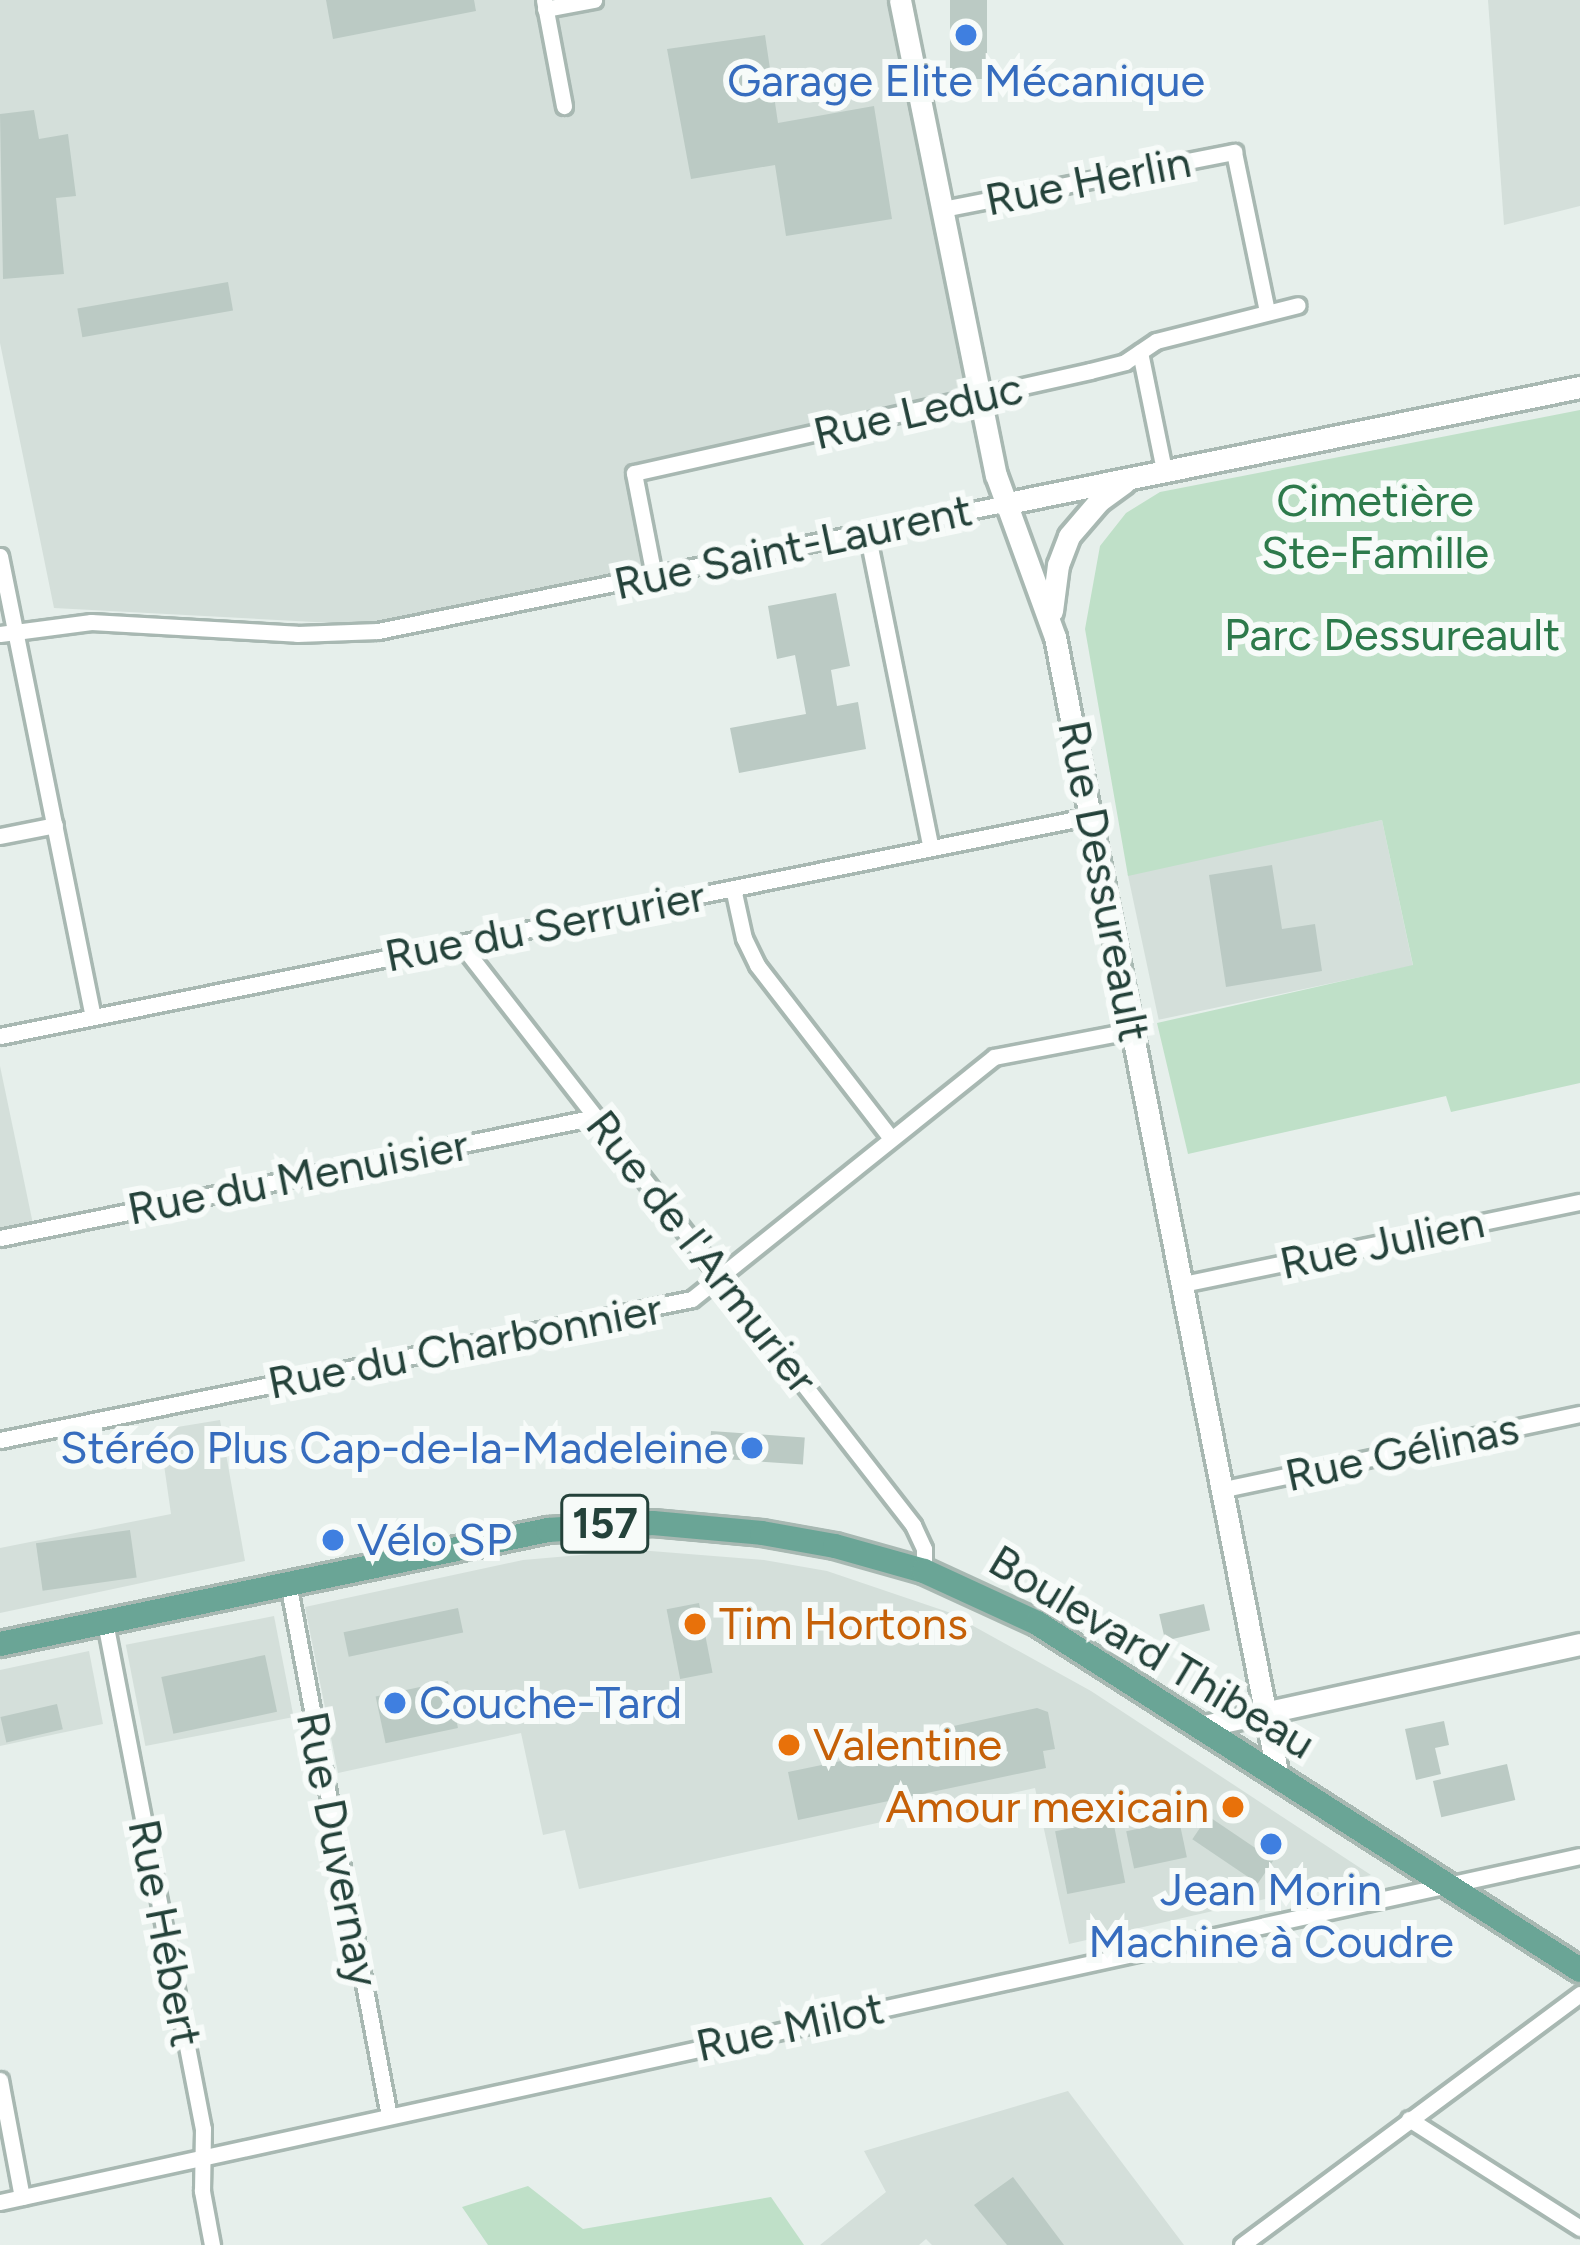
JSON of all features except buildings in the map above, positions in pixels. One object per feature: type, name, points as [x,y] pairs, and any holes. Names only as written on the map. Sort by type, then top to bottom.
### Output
[{"type":"main road","name":"Boulevard Thibeau","points":[[0,1644],[499,1537],[627,1524],[786,1536],[924,1571],[1036,1623],[1580,1970]]},
{"type":"street","points":[[564,106],[544,4],[594,0]]},
{"type":"street","name":"Rue Dessureault","points":[[900,0],[1003,504],[1052,624],[1276,1772]]},
{"type":"street","name":"Rue Herlin","points":[[943,209],[1234,152],[1267,312]]},
{"type":"street","name":"Rue Leduc","points":[[654,576],[634,473],[1126,362],[1156,341],[1298,305]]},
{"type":"street","points":[[1052,624],[1058,565],[1069,536],[1099,501],[1153,472],[1140,352]]},
{"type":"street","name":"Rue Saint-Laurent","points":[[8,633],[101,622],[356,634],[1580,387]]},
{"type":"street","points":[[867,532],[931,848]]},
{"type":"street","points":[[0,556],[8,633],[55,825],[93,1017]]},
{"type":"street","name":"Rue du Serrurier","points":[[0,1036],[1091,815]]},
{"type":"street","points":[[0,836],[55,825]]},
{"type":"street","points":[[733,888],[746,946],[757,965],[890,1137]]},
{"type":"street","name":"Rue de l'Armurier","points":[[460,943],[913,1525],[924,1549],[924,1571]]},
{"type":"street","name":"Rue du Charbonnier","points":[[0,1440],[677,1305],[722,1276],[890,1137],[1001,1054],[1134,1030]]},
{"type":"street","name":"Rue du Menuisier","points":[[0,1238],[596,1117]]},
{"type":"street","name":"Rue Julien","points":[[1183,1284],[1580,1202]]},
{"type":"street","name":"Rue Gélinas","points":[[1224,1489],[1580,1414]]},
{"type":"street","name":"Rue Duvernay","points":[[288,1583],[389,2116]]},
{"type":"street","name":"Rue Hébert","points":[[105,1622],[203,2128],[202,2191],[212,2245]]},
{"type":"street","points":[[1204,1726],[1580,1644]]},
{"type":"street","name":"Rue Milot","points":[[0,2202],[1580,1856]]},
{"type":"street","points":[[1242,2245],[1580,1994]]},
{"type":"street","points":[[0,2080],[22,2197]]},
{"type":"street","points":[[1409,2120],[1580,2228]]},
{"type":"shaded area","points":[[0,0],[907,0],[987,393],[626,468],[646,566],[370,625],[54,608],[0,343]]},
{"type":"shaded area","points":[[1488,0],[1580,0],[1580,206],[1504,225]]},
{"type":"shaded area","points":[[1382,820],[1413,966],[1159,1020],[1128,874]]},
{"type":"shaded area","points":[[0,1066],[33,1224],[0,1230]]},
{"type":"shaded area","points":[[220,1420],[245,1561],[0,1613],[0,1548],[171,1514],[159,1430]]},
{"type":"shaded area","points":[[638,1550],[764,1560],[827,1571],[948,1612],[1091,1691],[1371,1875],[1069,1944],[1035,1788],[579,1889],[565,1830],[543,1835],[521,1733],[338,1773],[305,1607],[523,1560]]},
{"type":"shaded area","points":[[274,1616],[294,1717],[145,1746],[126,1645]]},
{"type":"shaded area","points":[[89,1651],[103,1724],[0,1746],[0,1670]]},
{"type":"shaded area","points":[[1068,2091],[1184,2245],[932,2245],[926,2239],[919,2245],[820,2245],[886,2192],[864,2151]]},
{"type":"green space","name":"Parc Dessureault","points":[[1580,410],[1580,1083],[1451,1112],[1446,1096],[1188,1154],[1157,1023],[1413,965],[1382,820],[1128,876],[1085,629],[1100,546],[1126,513],[1160,492]]},
{"type":"green space","points":[[528,2186],[583,2229],[771,2197],[804,2245],[488,2245],[462,2207]]},
{"type":"place","name":"Garage Elite Mécanique","points":[[966,35]]},
{"type":"place","name":"Stéréo Plus Cap-de-la-Madeleine","points":[[752,1448]]},
{"type":"place","name":"Vélo SP","points":[[333,1540]]},
{"type":"place","name":"Tim Hortons","points":[[695,1624]]},
{"type":"place","name":"Couche-Tard","points":[[395,1703]]},
{"type":"place","name":"Valentine","points":[[789,1745]]},
{"type":"place","name":"Amour mexicain","points":[[1233,1807]]},
{"type":"place","name":"Jean Morin Machine à Coudre","points":[[1271,1844]]},
{"type":"park label","name":"Cimetière Ste-Famille","points":[[1375,527]]}]
